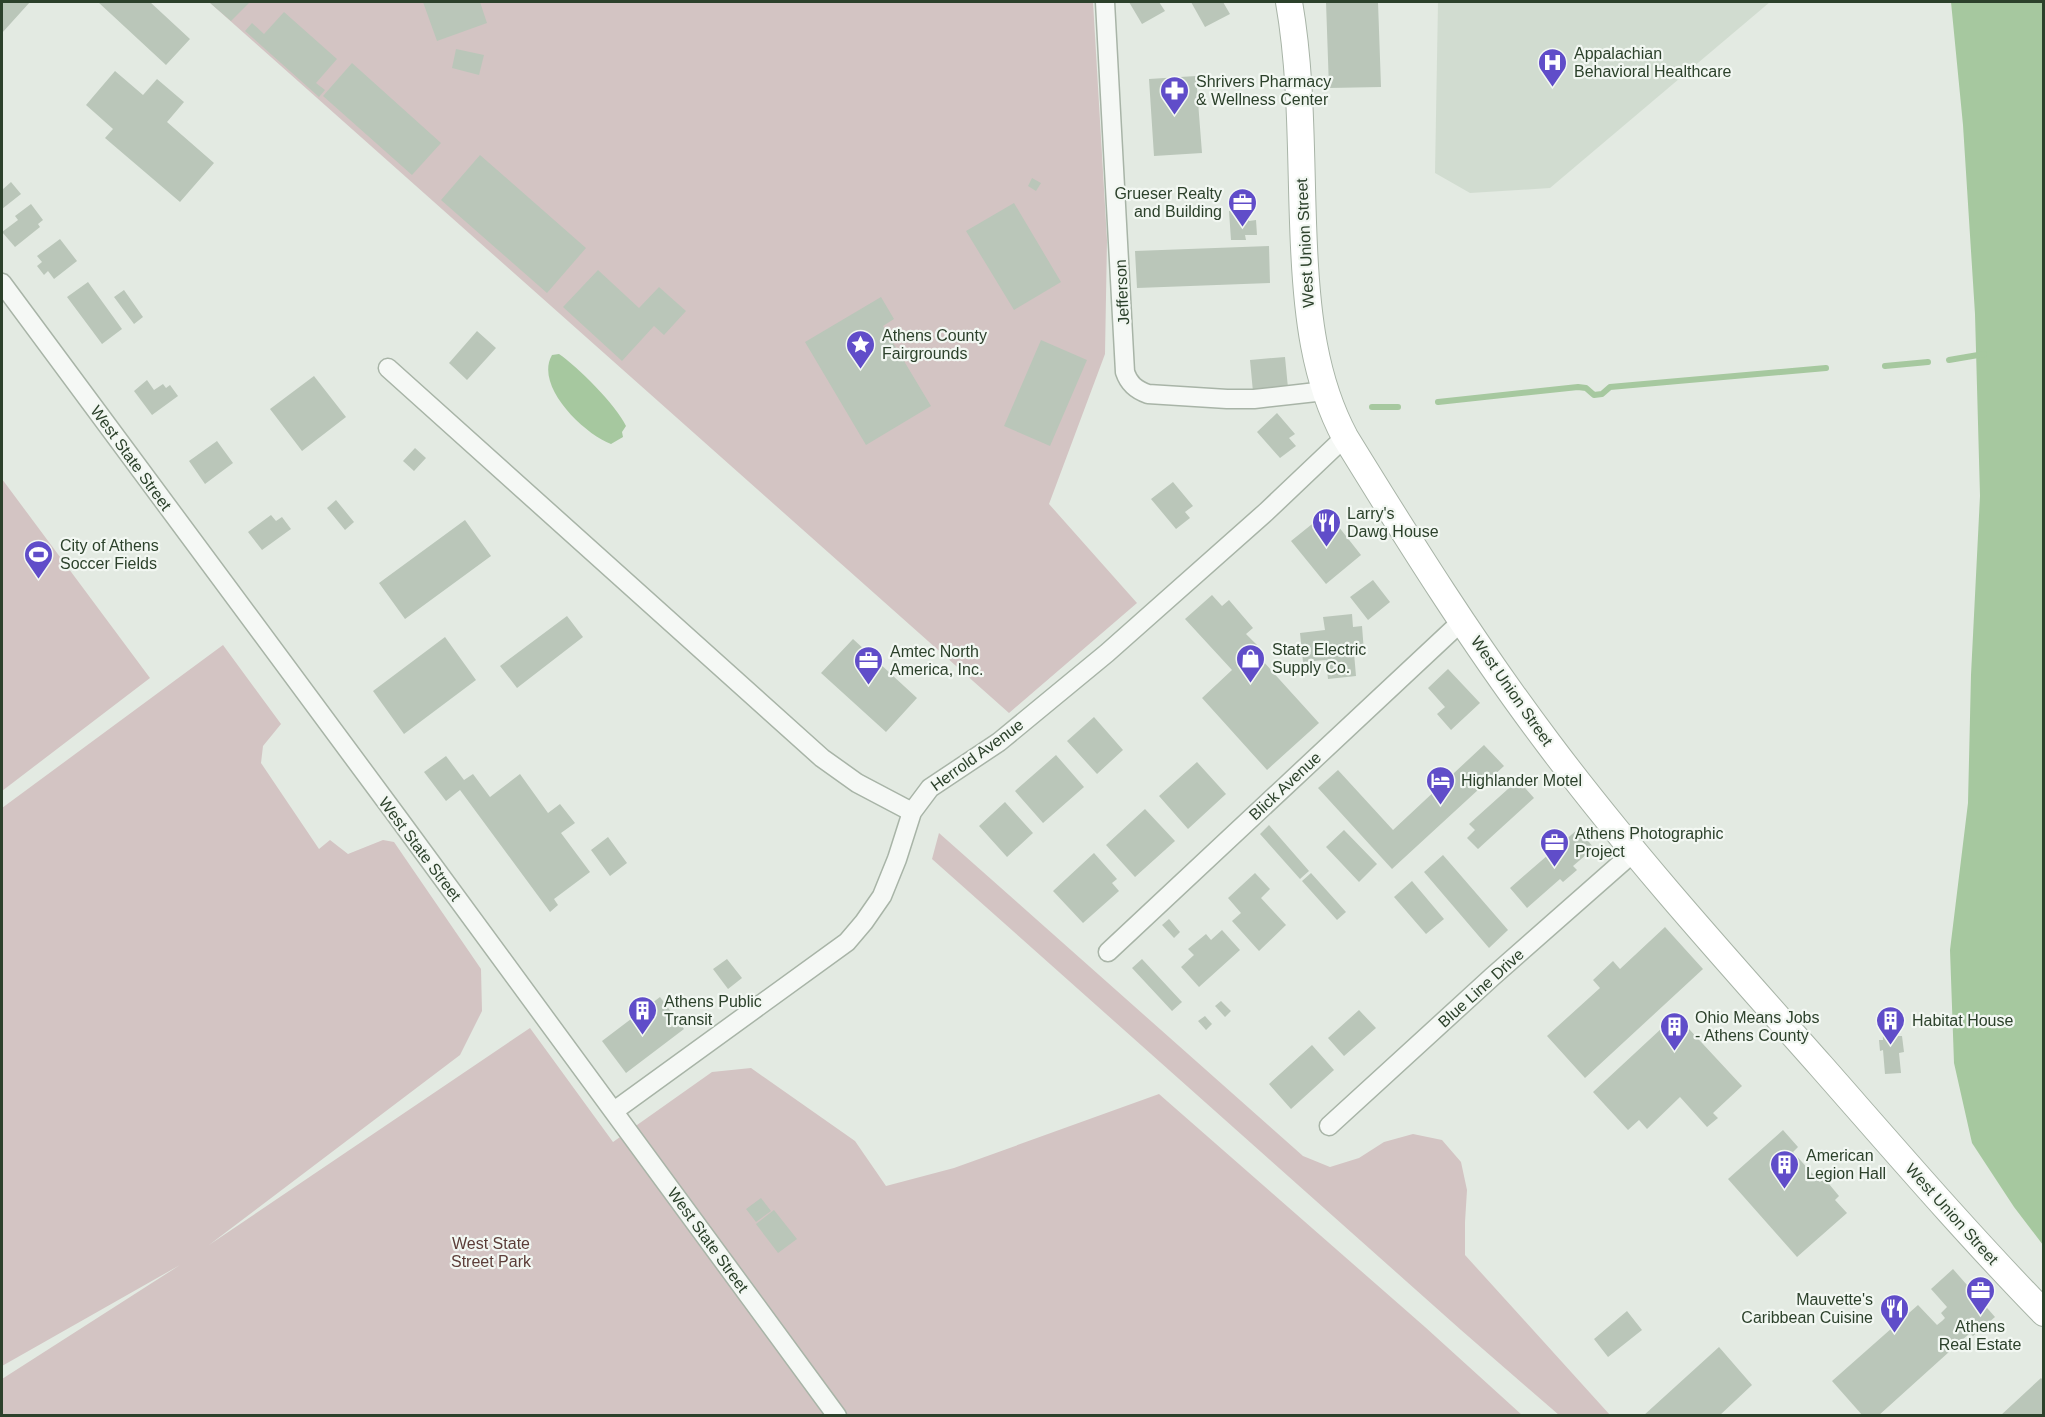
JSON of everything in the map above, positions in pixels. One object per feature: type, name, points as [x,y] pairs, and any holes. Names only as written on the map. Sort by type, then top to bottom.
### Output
[{"type":"main road","name":"West Union Street","points":[[1289,2],[1295,39],[1300,110],[1307,298],[1325,391],[1345,438],[1462,621],[1547,742],[1635,851],[1946,1208],[2043,1313]]},
{"type":"street","name":"Jefferson","points":[[1104,2],[1125,372],[1128,379],[1139,391],[1148,394],[1227,399],[1254,399],[1325,391]]},
{"type":"street","name":"West State Street","points":[[2,283],[837,1416]]},
{"type":"street","points":[[388,368],[822,758],[857,783],[912,813]]},
{"type":"street","name":"Herrold Avenue","points":[[614,1111],[847,942],[882,896],[897,860],[912,813],[930,788],[999,742],[1107,653],[1266,512],[1345,438]]},
{"type":"street","name":"Blick Avenue","points":[[1108,952],[1462,621]]},
{"type":"street","name":"Blue Line Drive","points":[[1329,1126],[1499,970],[1635,851]]},
{"type":"shaded area","name":"Appalachian Behavioral Healthcare","points":[[1438,2],[1770,2],[1550,188],[1470,193],[1435,173]]},
{"type":"shaded area","points":[[1951,2],[2043,2],[2043,1245],[2014,1207],[1972,1143],[1954,1063],[1950,950],[1968,803],[1971,675],[1980,496],[1975,314],[1963,125]]},
{"type":"shaded area","points":[[559,354],[586,377],[614,408],[626,426],[622,432],[623,437],[611,444],[600,439],[576,420],[565,407],[550,381],[548,367],[552,355]]},
{"type":"green space","name":"Athens County Fairgrounds","points":[[209,2],[1093,2],[1107,240],[1105,354],[1049,504],[1137,603],[1009,713]]},
{"type":"green space","name":"City of Athens Soccer Fields","points":[[2,479],[150,678],[2,791]]},
{"type":"green space","name":"West State Street Park","points":[[223,645],[281,724],[263,746],[261,763],[319,849],[330,840],[348,854],[383,840],[394,842],[481,969],[482,1011],[460,1055],[209,1245],[530,1028],[613,1142],[712,1072],[751,1068],[855,1141],[886,1186],[954,1168],[1159,1094],[1522,1415],[2,1415],[2,1379],[180,1265],[2,1366],[2,808]]},
{"type":"green space","points":[[939,833],[1303,1156],[1330,1167],[1359,1158],[1384,1142],[1413,1134],[1442,1140],[1461,1162],[1467,1190],[1465,1255],[1610,1415],[1559,1415],[1461,1330],[932,859]]},
{"type":"building","points":[[4,2],[30,2],[2,33],[2,4]]},
{"type":"building","points":[[98,2],[150,2],[190,39],[166,65]]},
{"type":"building","points":[[209,2],[250,2],[231,21]]},
{"type":"building","points":[[423,2],[480,2],[487,23],[437,41]]},
{"type":"building","points":[[1129,2],[1159,2],[1165,11],[1142,24]]},
{"type":"building","points":[[1191,2],[1223,2],[1230,14],[1205,27]]},
{"type":"building","points":[[1326,2],[1378,2],[1381,87],[1329,88]]},
{"type":"building","points":[[284,12],[337,59],[316,83],[325,90],[319,97],[245,31],[252,23],[264,34]]},
{"type":"building","points":[[456,49],[484,55],[479,75],[452,68]]},
{"type":"building","points":[[352,63],[441,143],[412,175],[323,96]]},
{"type":"building","points":[[115,71],[143,95],[157,79],[184,102],[167,122],[214,163],[180,202],[105,138],[113,129],[86,105]]},
{"type":"building","name":"Shrivers Pharmacy & Wellness Center","points":[[1196,76],[1202,153],[1154,156],[1149,79]]},
{"type":"building","points":[[480,155],[586,248],[547,293],[441,200]]},
{"type":"building","points":[[1032,178],[1041,183],[1036,191],[1028,186]]},
{"type":"building","points":[[11,182],[21,194],[2,209],[2,190]]},
{"type":"building","points":[[1014,203],[1061,282],[1014,310],[966,231]]},
{"type":"building","points":[[31,204],[43,220],[38,224],[40,227],[15,247],[2,232],[18,220],[15,216]]},
{"type":"building","name":"Grueser Realty and Building","points":[[1242,210],[1243,214],[1248,213],[1249,221],[1256,220],[1257,235],[1245,235],[1246,240],[1231,240],[1229,211]]},
{"type":"building","points":[[60,239],[77,261],[54,279],[48,271],[44,275],[37,266],[42,262],[37,256]]},
{"type":"building","points":[[1269,246],[1270,283],[1137,288],[1135,251]]},
{"type":"building","points":[[598,270],[639,308],[659,287],[686,311],[664,335],[654,326],[622,361],[563,307]]},
{"type":"building","points":[[88,282],[122,329],[102,344],[67,297]]},
{"type":"building","points":[[124,290],[143,317],[134,324],[114,297]]},
{"type":"building","points":[[881,297],[894,319],[883,326],[931,406],[866,445],[805,342]]},
{"type":"building","points":[[477,331],[496,348],[467,380],[449,363]]},
{"type":"building","points":[[1041,340],[1087,360],[1050,446],[1004,426]]},
{"type":"building","points":[[1285,357],[1288,388],[1253,392],[1250,360]]},
{"type":"building","points":[[314,376],[346,417],[302,451],[270,409]]},
{"type":"building","points":[[147,380],[154,390],[163,384],[166,388],[170,385],[178,396],[152,415],[134,391]]},
{"type":"building","points":[[1277,413],[1295,434],[1289,438],[1296,446],[1280,458],[1257,432]]},
{"type":"building","points":[[217,441],[233,463],[205,484],[189,461]]},
{"type":"building","points":[[415,448],[426,458],[414,471],[403,461]]},
{"type":"building","points":[[1173,482],[1193,506],[1185,512],[1190,518],[1176,529],[1151,499]]},
{"type":"building","points":[[336,500],[354,522],[345,530],[327,508]]},
{"type":"building","name":"Larry's Dawg House","points":[[1327,512],[1361,555],[1326,584],[1291,541]]},
{"type":"building","points":[[271,515],[276,521],[282,517],[291,529],[262,550],[248,532]]},
{"type":"building","points":[[465,520],[491,556],[405,619],[379,583]]},
{"type":"building","points":[[1373,580],[1390,602],[1368,620],[1350,597]]},
{"type":"building","name":"State Electric Supply Co.","points":[[1212,595],[1222,606],[1229,600],[1253,628],[1246,634],[1257,645],[1252,649],[1319,723],[1267,770],[1202,698],[1232,670],[1185,619]]},
{"type":"building","points":[[1352,614],[1353,627],[1362,626],[1364,652],[1354,653],[1356,676],[1328,679],[1326,660],[1303,662],[1300,633],[1325,630],[1323,617]]},
{"type":"building","points":[[567,616],[583,637],[517,688],[500,666]]},
{"type":"building","points":[[445,637],[476,680],[404,734],[373,691]]},
{"type":"building","name":"Amtec North America, Inc.","points":[[853,639],[917,698],[886,732],[821,673]]},
{"type":"building","name":"Highlander Motel","points":[[1448,669],[1480,703],[1451,730],[1437,714],[1445,707],[1428,688]]},
{"type":"building","points":[[1094,717],[1123,750],[1097,774],[1067,741]]},
{"type":"building","name":"Highlander Motel","points":[[1484,745],[1504,766],[1392,869],[1318,788],[1338,770],[1393,830]]},
{"type":"building","points":[[1056,755],[1084,787],[1043,823],[1015,791]]},
{"type":"building","points":[[446,756],[464,780],[473,774],[490,797],[520,774],[548,813],[560,804],[575,823],[561,833],[590,872],[554,899],[558,905],[550,912],[460,790],[446,801],[424,772]]},
{"type":"building","points":[[1197,762],[1226,794],[1188,829],[1159,796]]},
{"type":"building","points":[[1518,780],[1534,798],[1478,849],[1467,838],[1475,830],[1469,824]]},
{"type":"building","points":[[1005,802],[1033,833],[1007,857],[979,826]]},
{"type":"building","points":[[1145,809],[1175,841],[1135,877],[1106,845]]},
{"type":"building","points":[[1269,825],[1309,871],[1300,879],[1260,834]]},
{"type":"building","name":"Athens Photographic Project","points":[[1578,829],[1594,848],[1573,866],[1577,870],[1563,882],[1560,879],[1527,908],[1510,888]]},
{"type":"building","points":[[1344,830],[1377,864],[1359,882],[1326,847]]},
{"type":"building","points":[[608,837],[627,863],[610,876],[591,850]]},
{"type":"building","points":[[1094,853],[1117,879],[1112,883],[1119,891],[1083,923],[1053,891]]},
{"type":"building","points":[[1443,855],[1508,930],[1489,948],[1424,872]]},
{"type":"building","points":[[1255,873],[1270,889],[1261,898],[1286,925],[1259,951],[1232,921],[1241,913],[1228,898]]},
{"type":"building","points":[[1311,873],[1346,912],[1337,920],[1302,881]]},
{"type":"building","points":[[1412,881],[1444,919],[1426,934],[1394,897]]},
{"type":"building","points":[[1169,919],[1180,932],[1174,938],[1162,925]]},
{"type":"building","points":[[1665,927],[1703,969],[1585,1078],[1547,1036],[1600,988],[1593,980],[1613,961],[1620,969]]},
{"type":"building","points":[[1222,930],[1240,950],[1199,987],[1181,967],[1194,955],[1188,949],[1206,934],[1211,940]]},
{"type":"building","points":[[727,959],[742,978],[728,989],[713,969]]},
{"type":"building","points":[[1142,959],[1182,1002],[1172,1011],[1132,968]]},
{"type":"building","name":"Athens Public Transit","points":[[660,997],[684,1029],[626,1073],[602,1041]]},
{"type":"building","points":[[1221,1001],[1231,1011],[1225,1017],[1215,1006]]},
{"type":"building","points":[[1359,1010],[1376,1028],[1344,1056],[1328,1038]]},
{"type":"building","name":"Ohio Means Jobs - Athens County","points":[[1676,1015],[1742,1086],[1713,1113],[1718,1118],[1707,1127],[1680,1097],[1647,1129],[1639,1120],[1628,1130],[1593,1092]]},
{"type":"building","points":[[1205,1016],[1212,1024],[1206,1030],[1198,1021]]},
{"type":"building","name":"Habitat House","points":[[1896,1021],[1898,1036],[1902,1036],[1904,1052],[1899,1053],[1901,1073],[1885,1074],[1883,1050],[1880,1051],[1879,1040],[1883,1040],[1882,1022]]},
{"type":"building","points":[[1312,1045],[1334,1070],[1291,1109],[1269,1084]]},
{"type":"building","name":"American Legion Hall","points":[[1783,1130],[1798,1147],[1793,1152],[1820,1182],[1824,1178],[1839,1196],[1835,1200],[1847,1213],[1797,1257],[1728,1179]]},
{"type":"building","points":[[761,1198],[771,1211],[756,1222],[746,1209]]},
{"type":"building","points":[[774,1210],[797,1239],[778,1253],[756,1224]]},
{"type":"building","points":[[1953,1269],[1995,1317],[1973,1336],[1970,1333],[1878,1416],[1863,1416],[1832,1381],[1918,1305],[1937,1325],[1942,1321],[1945,1318],[1941,1313],[1947,1307],[1931,1289]]},
{"type":"building","points":[[1627,1311],[1642,1330],[1608,1357],[1594,1339]]},
{"type":"building","points":[[1719,1347],[1752,1385],[1719,1416],[1643,1416]]},
{"type":"building","points":[[2041,1378],[2044,1381],[2044,1416],[2000,1416]]},
{"type":"waterway","points":[[1949,360],[1984,354]]},
{"type":"waterway","points":[[1885,366],[1928,362]]},
{"type":"waterway","points":[[1438,402],[1578,387],[1586,388],[1594,395],[1602,394],[1610,387],[1826,368]]},
{"type":"waterway","points":[[1372,407],[1398,407]]},
{"type":"place","name":"Appalachian Behavioral Healthcare","points":[[1553,88]]},
{"type":"place","name":"Shrivers Pharmacy & Wellness Center","points":[[1175,116]]},
{"type":"place","name":"Grueser Realty and Building","points":[[1243,228]]},
{"type":"place","name":"Athens County Fairgrounds","points":[[861,370]]},
{"type":"place","name":"Larry's Dawg House","points":[[1326,548]]},
{"type":"place","name":"City of Athens Soccer Fields","points":[[39,580]]},
{"type":"place","name":"State Electric Supply Co.","points":[[1251,684]]},
{"type":"place","name":"Amtec North America, Inc.","points":[[869,686]]},
{"type":"place","name":"Highlander Motel","points":[[1440,806]]},
{"type":"place","name":"Athens Photographic Project","points":[[1554,868]]},
{"type":"place","name":"Athens Public Transit","points":[[643,1036]]},
{"type":"place","name":"Habitat House","points":[[1891,1046]]},
{"type":"place","name":"Ohio Means Jobs - Athens County","points":[[1674,1052]]},
{"type":"place","name":"American Legion Hall","points":[[1785,1190]]},
{"type":"place","name":"Athens Real Estate","points":[[1980,1316]]},
{"type":"place","name":"Mauvette's Caribbean Cuisine","points":[[1894,1334]]}]
